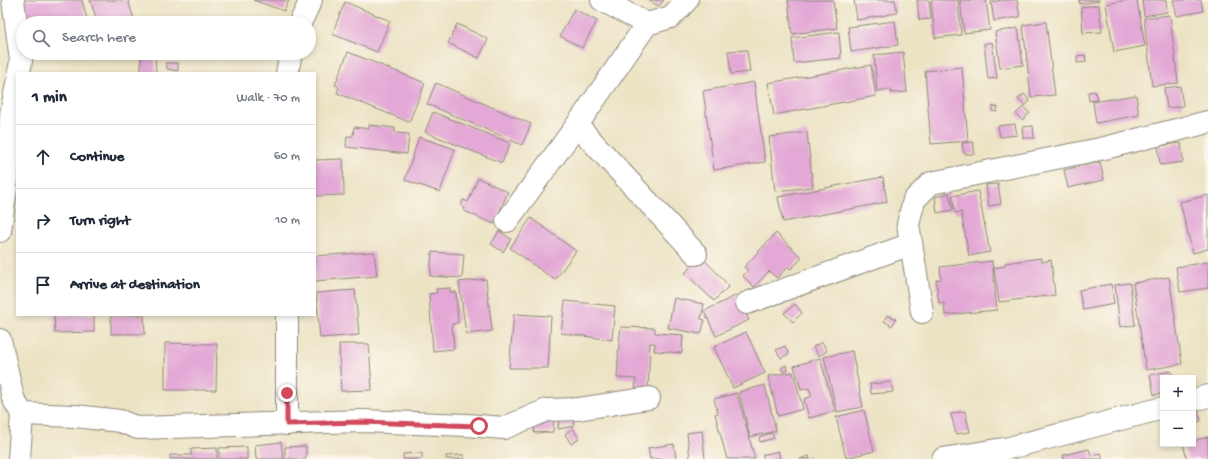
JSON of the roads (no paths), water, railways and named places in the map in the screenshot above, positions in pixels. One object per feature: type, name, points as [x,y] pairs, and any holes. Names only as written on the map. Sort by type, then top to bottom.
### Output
[{"type":"street","points":[[13,0],[16,23]]},
{"type":"street","points":[[303,16],[310,0]]},
{"type":"street","points":[[602,0],[647,24]]},
{"type":"street","points":[[507,221],[577,125],[647,24],[671,17],[687,0]]},
{"type":"street","points":[[19,72],[21,60]]},
{"type":"street","points":[[287,72],[290,60]]},
{"type":"street","points":[[0,231],[7,182],[12,114],[16,90]]},
{"type":"street","points":[[922,312],[908,224],[914,200],[931,183],[1105,148],[1208,122]]},
{"type":"street","points":[[577,125],[696,254]]},
{"type":"street","points":[[747,303],[911,244]]},
{"type":"street","points":[[287,316],[287,424]]},
{"type":"street","points":[[0,340],[13,398],[22,414],[19,459]]},
{"type":"street","points":[[1196,399],[1208,396]]},
{"type":"street","points":[[22,414],[75,416],[120,421],[138,428],[362,422],[467,424],[504,428],[547,410],[578,409],[649,398]]},
{"type":"street","points":[[943,459],[1009,448],[1160,409]]}]
